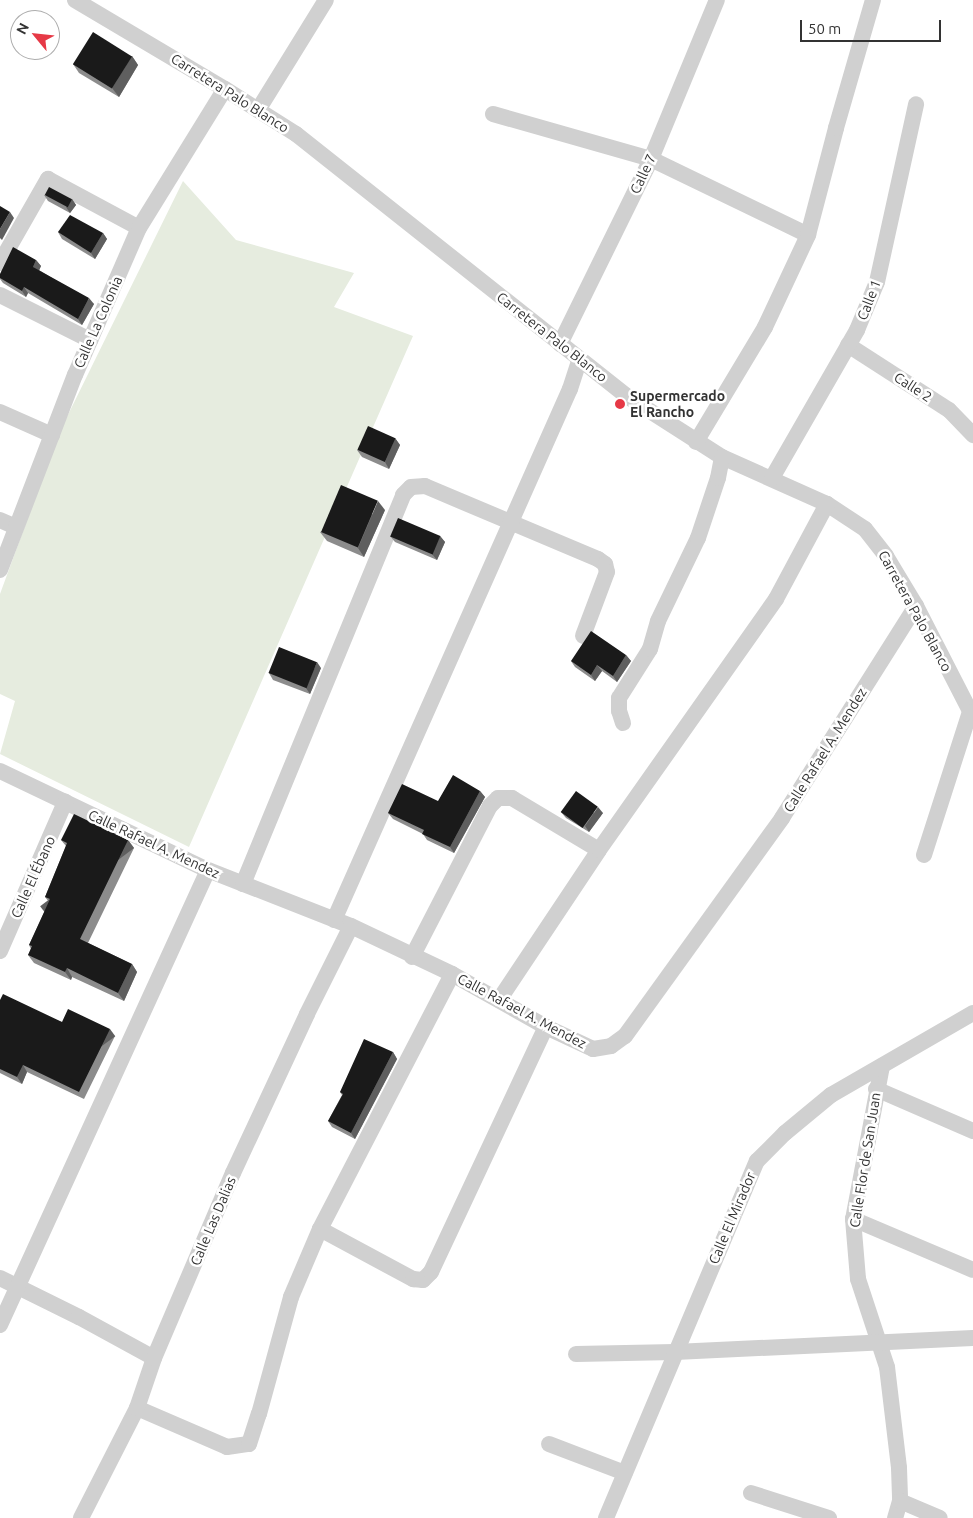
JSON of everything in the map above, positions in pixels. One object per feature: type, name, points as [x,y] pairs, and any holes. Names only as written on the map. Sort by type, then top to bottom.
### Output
[{"type":"street","points":[[258,110],[326,0]]},
{"type":"street","name":"Calle 7","points":[[560,344],[651,159],[717,0]]},
{"type":"street","points":[[696,442],[765,327],[808,235],[836,128],[873,0]]},
{"type":"street","name":"Carretera Palo Blanco","points":[[79,1],[296,134],[625,395],[722,457],[828,504],[865,529],[886,556],[916,606],[972,714]]},
{"type":"street","name":"Calle La Colonia","points":[[0,570],[90,340],[139,228],[225,89]]},
{"type":"street","name":"Calle 1","points":[[772,478],[857,330],[877,282],[916,104]]},
{"type":"street","points":[[492,114],[651,159],[808,235]]},
{"type":"street","points":[[0,263],[48,179],[139,228]]},
{"type":"street","points":[[0,295],[90,340]]},
{"type":"street","name":"Calle 2","points":[[848,345],[971,426]]},
{"type":"street","points":[[334,920],[570,388],[580,359]]},
{"type":"street","points":[[0,412],[52,435]]},
{"type":"street","points":[[623,723],[618,711],[619,698],[650,649],[658,621],[698,538],[711,502],[722,457]]},
{"type":"street","points":[[243,884],[404,495],[411,487],[425,486],[598,559],[605,564],[607,572],[583,636]]},
{"type":"street","points":[[500,1000],[599,850],[776,599],[828,504]]},
{"type":"street","points":[[0,520],[16,527]]},
{"type":"street","name":"Calle Rafael A. Mendez","points":[[0,771],[208,870],[351,926],[412,957],[452,974],[546,1026],[593,1049],[610,1046],[625,1036],[782,818],[916,606]]},
{"type":"street","points":[[924,855],[972,714]]},
{"type":"street","points":[[412,957],[490,806],[498,798],[512,798],[599,850]]},
{"type":"street","name":"Calle El Ébano","points":[[0,951],[65,802]]},
{"type":"street","points":[[0,1325],[208,870]]},
{"type":"street","name":"Calle Las Dalias","points":[[82,1518],[137,1408],[154,1358],[233,1173],[307,1014],[351,926]]},
{"type":"street","points":[[137,1408],[227,1447],[248,1444],[259,1414],[291,1297],[320,1229],[452,974]]},
{"type":"street","name":"Calle El Mirador","points":[[606,1518],[757,1160],[785,1133],[832,1095],[973,1013]]},
{"type":"street","points":[[320,1229],[413,1279],[423,1280],[430,1272],[546,1026]]},
{"type":"street","name":"Calle Flor de San Juan","points":[[882,1066],[876,1088],[853,1219],[858,1279],[887,1367],[899,1468],[900,1501],[895,1518]]},
{"type":"street","points":[[876,1088],[973,1131]]},
{"type":"street","points":[[853,1219],[973,1270]]},
{"type":"street","points":[[0,1278],[154,1358]]},
{"type":"street","points":[[576,1354],[675,1352],[973,1338]]},
{"type":"street","points":[[549,1444],[625,1473]]},
{"type":"street","points":[[751,1493],[829,1518]]},
{"type":"street","points":[[900,1501],[940,1518]]},
{"type":"shaded area","points":[[183,181],[236,240],[354,273],[334,307],[413,336],[189,847],[0,754],[15,701],[0,694],[0,594],[59,433]]},
{"type":"building","points":[[93,32],[132,56],[112,89],[73,64]]},
{"type":"building","points":[[49,187],[72,199],[68,207],[45,195]]},
{"type":"building","points":[[0,206],[10,212],[0,229]]},
{"type":"building","points":[[70,215],[103,233],[91,253],[58,232]]},
{"type":"building","points":[[13,247],[36,260],[33,267],[89,298],[78,319],[24,287],[22,291],[0,278],[0,274]]},
{"type":"building","points":[[368,426],[395,438],[385,462],[357,450]]},
{"type":"building","points":[[341,485],[378,501],[358,548],[321,532]]},
{"type":"building","points":[[398,518],[440,536],[433,554],[390,536]]},
{"type":"building","points":[[591,631],[626,655],[613,676],[597,665],[591,675],[571,661]]},
{"type":"building","points":[[279,647],[317,662],[307,688],[269,673]]},
{"type":"building","points":[[453,775],[480,791],[450,847],[422,834],[424,830],[388,813],[402,784],[438,801]]},
{"type":"building","points":[[576,791],[598,807],[583,828],[561,812]]},
{"type":"building","points":[[74,814],[128,840],[80,939],[132,964],[118,993],[67,968],[65,972],[28,955],[32,946],[29,945],[50,899],[45,897],[67,843],[61,840]]},
{"type":"building","points":[[3,994],[62,1022],[68,1009],[110,1029],[79,1092],[23,1065],[17,1077],[0,1069],[0,1000]]},
{"type":"building","points":[[364,1039],[393,1052],[351,1133],[328,1121],[343,1094],[340,1092]]},
{"type":"place","name":"Supermercado El Rancho","points":[[620,404]]}]
